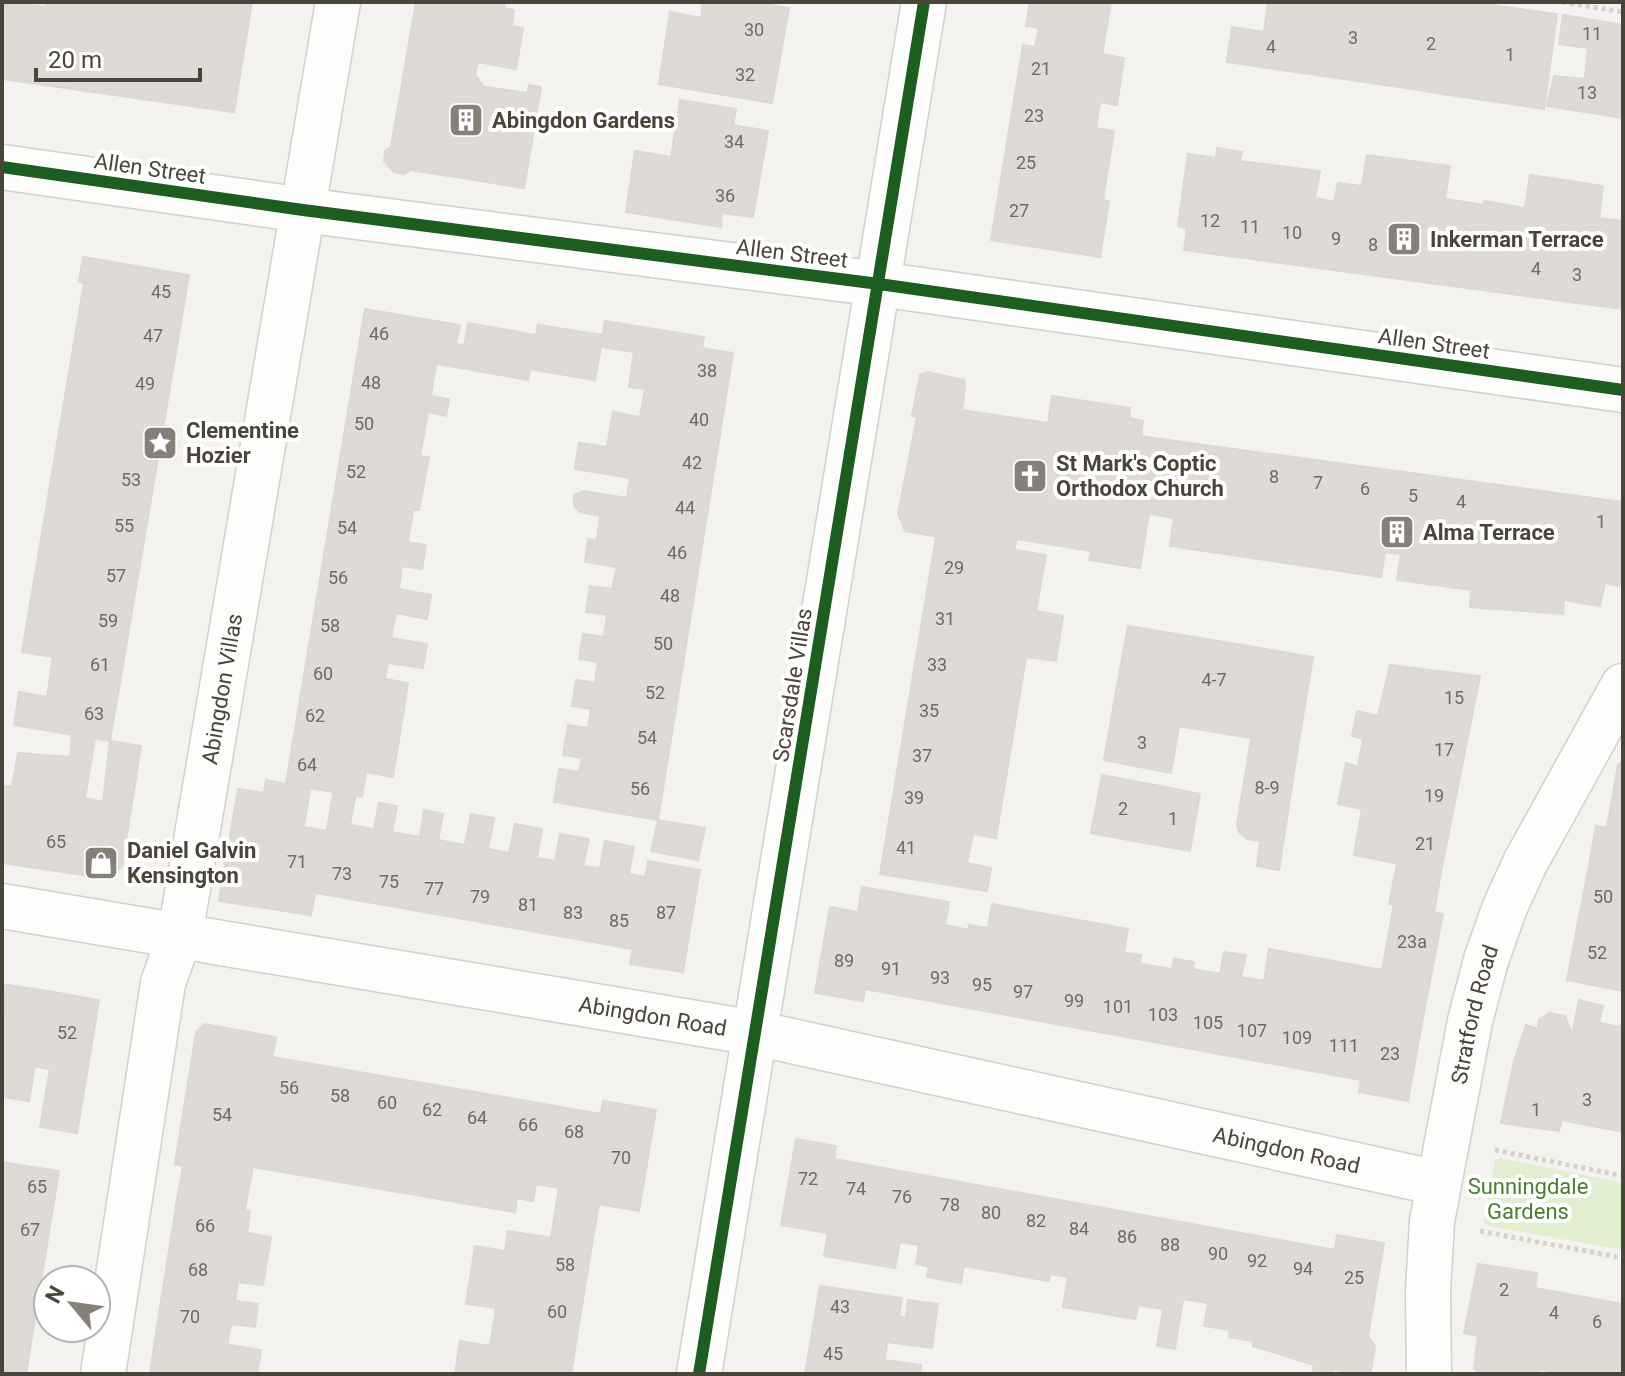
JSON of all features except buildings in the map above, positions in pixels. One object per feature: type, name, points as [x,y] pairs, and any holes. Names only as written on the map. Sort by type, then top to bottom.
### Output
[{"type":"street","name":"Abingdon Villas","points":[[103,1374],[163,983],[180,935],[338,2]]},
{"type":"street","name":"Scarsdale Villas","points":[[699,1374],[924,2]]},
{"type":"street","name":"Allen Street","points":[[2,167],[303,210],[879,284],[1623,390]]},
{"type":"street","name":"Stratford Road","points":[[1429,1374],[1428,1292],[1435,1202],[1470,1021],[1486,960],[1505,907],[1540,835],[1623,686]]},
{"type":"street","name":"Abingdon Road","points":[[2,906],[755,1033],[1435,1202]]},
{"type":"path","points":[[1562,2],[1623,12]]},
{"type":"path","points":[[1447,1140],[1623,1176]]},
{"type":"path","points":[[1435,1202],[1623,1258]]},
{"type":"green space","name":"Sunningdale Gardens","points":[[1501,1158],[1623,1183],[1623,1250],[1484,1223],[1495,1160]]},
{"type":"cycle path","points":[[699,1374],[924,2]]},
{"type":"cycle path","points":[[2,167],[303,210],[879,284],[1623,390]]},
{"type":"place","name":"Abingdon Gardens","points":[[466,120]]},
{"type":"place","name":"Inkerman Terrace","points":[[1404,239]]},
{"type":"place","name":"Clementine Hozier","points":[[160,443]]},
{"type":"place","name":"St Mark's Coptic Orthodox Church","points":[[1030,476]]},
{"type":"place","name":"Alma Terrace","points":[[1397,532]]},
{"type":"place","name":"Daniel Galvin Kensington","points":[[101,863]]}]
